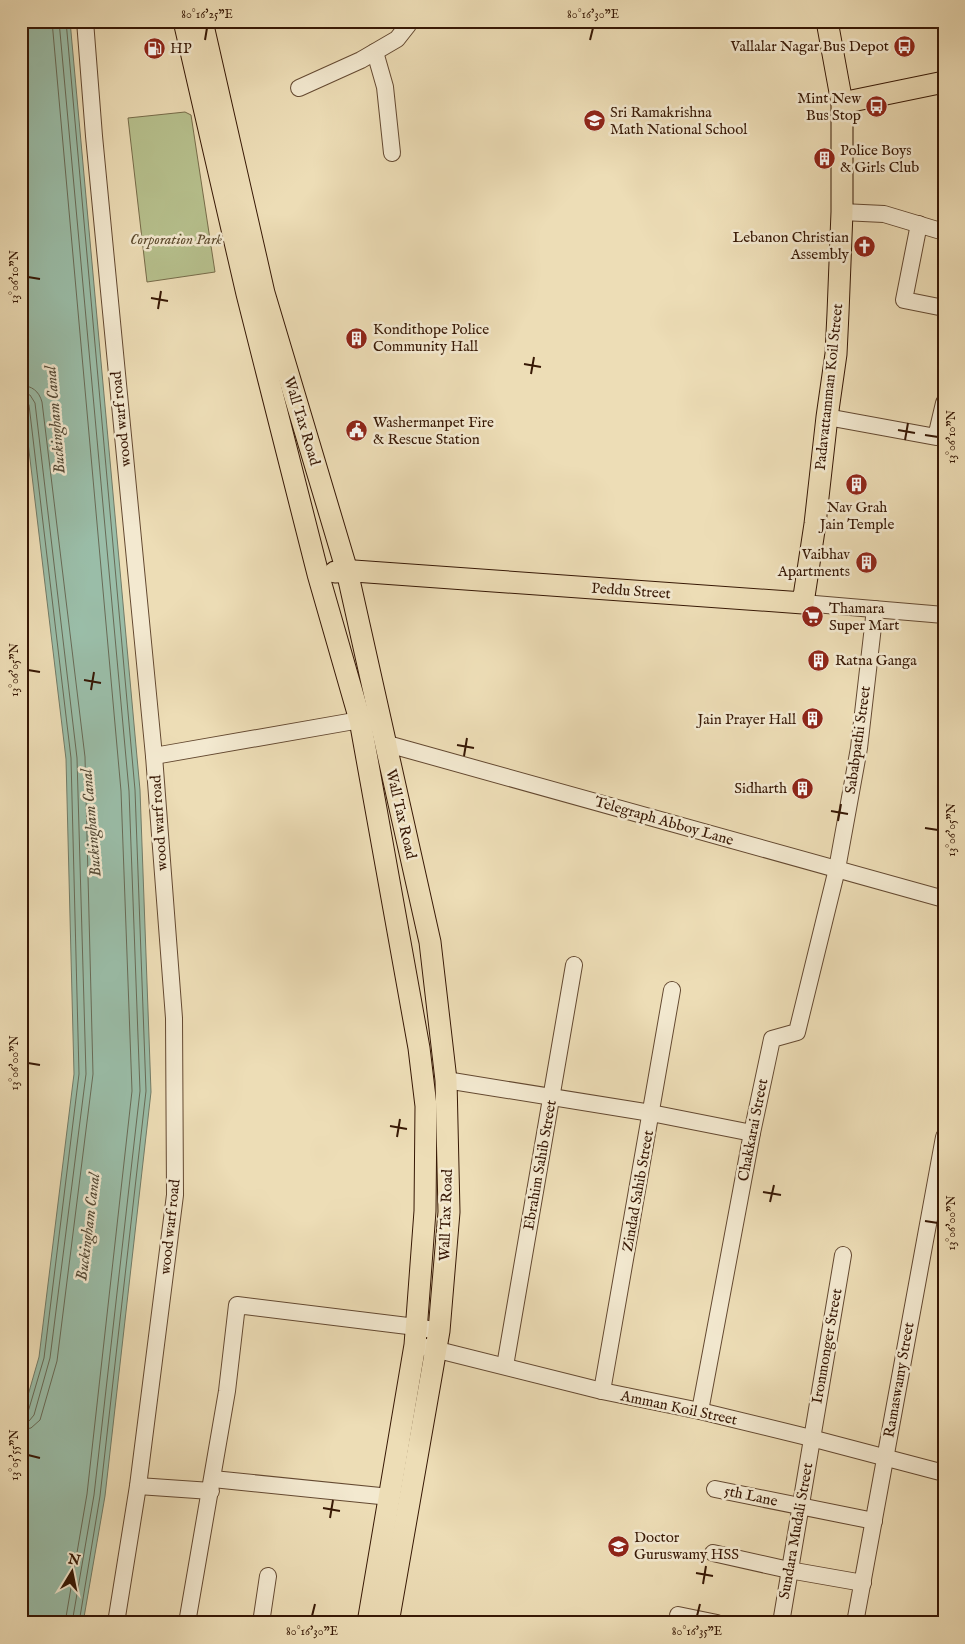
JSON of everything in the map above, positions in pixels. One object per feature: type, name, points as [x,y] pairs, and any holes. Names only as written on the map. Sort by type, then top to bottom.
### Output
[{"type":"main road","name":"Wall Tax Road","points":[[184,21],[247,294],[318,574],[360,720],[419,1048],[426,1106],[425,1211],[415,1336],[368,1623]]},
{"type":"main road","name":"Wall Tax Road","points":[[202,21],[264,293],[347,571],[430,942],[446,1080],[449,1212],[438,1340],[388,1623]]},
{"type":"main road","name":"Padavattamman Koil Street","points":[[803,603],[815,524],[836,354],[842,212],[842,103],[827,21]]},
{"type":"main road","points":[[842,103],[944,82]]},
{"type":"main road","name":"Peddu Street","points":[[318,574],[347,571],[803,603]]},
{"type":"street","name":"wood warf road","points":[[85,21],[94,136],[154,756],[174,1018],[175,1195],[138,1486],[116,1623]]},
{"type":"street","points":[[299,88],[397,40],[408,25],[408,21]]},
{"type":"street","points":[[375,52],[385,87],[392,153]]},
{"type":"street","points":[[842,212],[884,214],[944,232]]},
{"type":"street","points":[[919,224],[904,300],[944,308]]},
{"type":"street","points":[[827,417],[936,436],[944,403]]},
{"type":"street","name":"Peddu Street","points":[[803,603],[944,615]]},
{"type":"street","name":"Sababpathi Street","points":[[836,869],[859,748],[875,610]]},
{"type":"street","points":[[154,756],[360,720]]},
{"type":"street","name":"Telegraph Abboy Lane","points":[[384,743],[944,899]]},
{"type":"street","name":"Chakkarai Street","points":[[700,1412],[752,1133],[772,1039],[797,1032],[836,869]]},
{"type":"street","name":"Ebrahim Sahib Street","points":[[505,1366],[574,964]]},
{"type":"street","name":"Zindad Sahib Street","points":[[602,1391],[652,1114],[672,990]]},
{"type":"street","points":[[446,1080],[652,1114],[752,1133]]},
{"type":"street","name":"Ramaswamy Street","points":[[855,1623],[944,1137]]},
{"type":"street","name":"Ironmonger Street","points":[[811,1438],[843,1254]]},
{"type":"street","name":"Amman Koil Street","points":[[212,1485],[227,1391],[237,1305],[438,1340],[505,1366],[602,1391],[811,1438],[944,1473]]},
{"type":"street","name":"Sundara Mudali Street","points":[[780,1623],[811,1438]]},
{"type":"street","points":[[138,1486],[212,1485],[390,1497]]},
{"type":"street","points":[[187,1623],[212,1485]]},
{"type":"street","name":"5th Lane","points":[[715,1489],[874,1520]]},
{"type":"street","points":[[713,1553],[789,1570],[863,1583]]},
{"type":"street","points":[[261,1623],[268,1576]]},
{"type":"street","points":[[678,1615],[717,1623]]},
{"type":"green space","name":"Corporation Park","points":[[185,112],[191,115],[215,272],[147,282],[128,118]]},
{"type":"water","name":"Buckingham Canal","points":[[21,21],[70,21],[140,790],[151,1092],[105,1496],[83,1623],[21,1623],[21,1425],[39,1357],[74,1074],[66,759],[21,384]]},
{"type":"place","name":"Vallalar Nagar Bus Depot","points":[[905,46]]},
{"type":"place","name":"HP","points":[[154,48]]},
{"type":"place","name":"Mint New Bus Stop","points":[[877,107]]},
{"type":"place","name":"Sri Ramakrishna Math National School","points":[[594,121]]},
{"type":"place","name":"Police Boys & Girls Club","points":[[824,159]]},
{"type":"place","name":"Lebanon Christian Assembly","points":[[865,246]]},
{"type":"place","name":"Kondithope Police Community Hall","points":[[357,338]]},
{"type":"place","name":"Washermanpet Fire & Rescue Station","points":[[357,431]]},
{"type":"place","name":"Nav Grah Jain Temple","points":[[857,484]]},
{"type":"place","name":"Vaibhav Apartments","points":[[866,563]]},
{"type":"place","name":"Thamara Super Mart","points":[[813,617]]},
{"type":"place","name":"Ratna Ganga","points":[[819,660]]},
{"type":"place","name":"Jain Prayer Hall","points":[[812,719]]},
{"type":"place","name":"Sidharth","points":[[803,788]]},
{"type":"place","name":"Doctor Guruswamy HSS","points":[[618,1546]]}]
